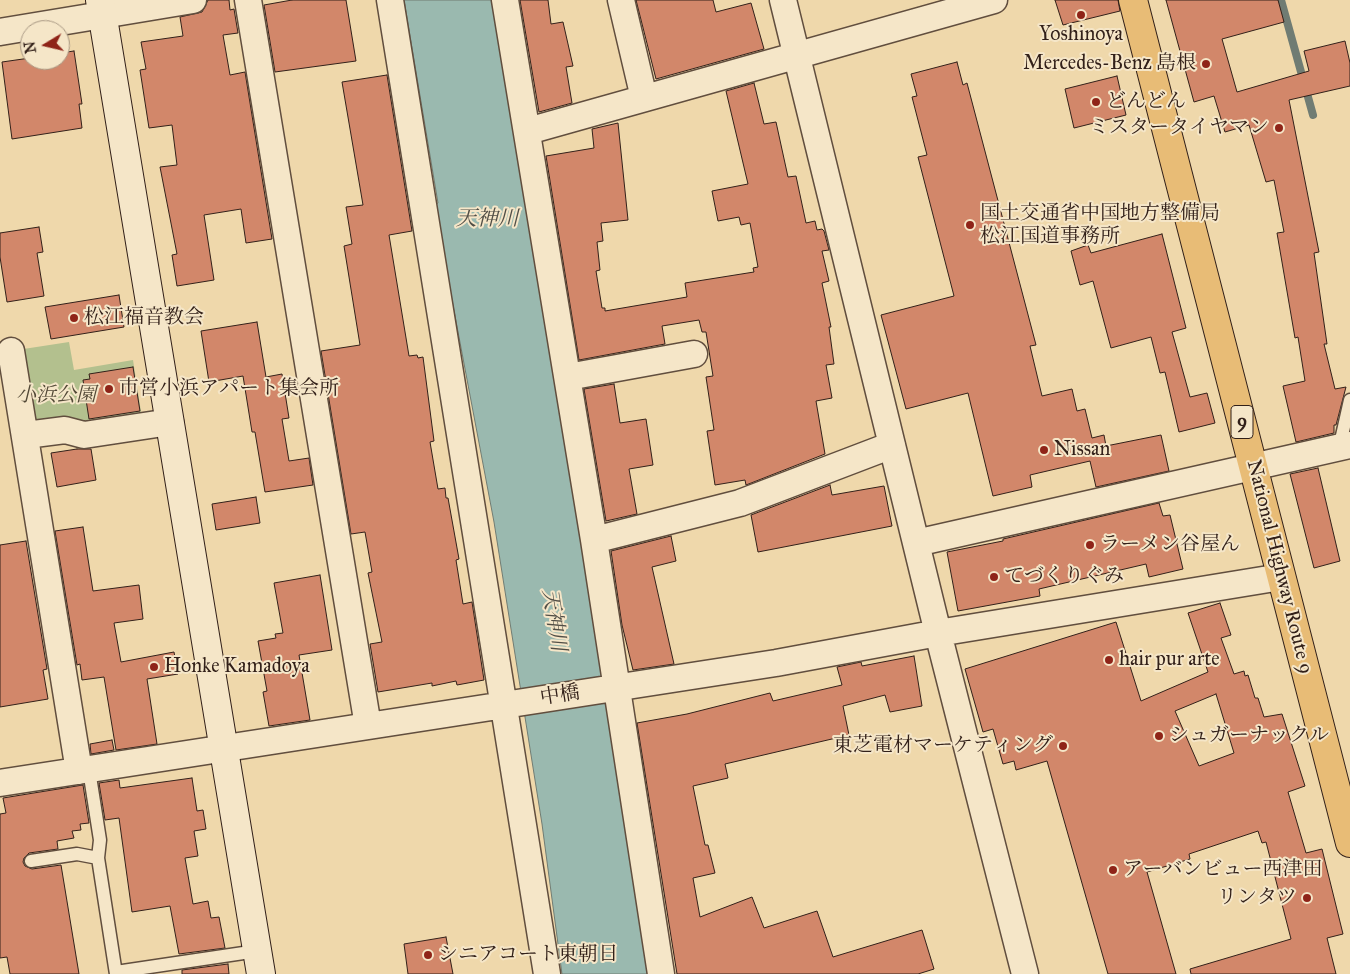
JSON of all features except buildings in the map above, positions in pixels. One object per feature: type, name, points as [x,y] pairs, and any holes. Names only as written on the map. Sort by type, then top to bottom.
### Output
[{"type":"highway","name":"National Highway Route 9","points":[[1133,0],[1350,843]]},
{"type":"street","points":[[0,32],[101,8],[193,0]]},
{"type":"street","points":[[248,0],[368,726]]},
{"type":"street","points":[[390,0],[507,704],[548,974]]},
{"type":"street","points":[[505,0],[594,540],[612,688],[660,974]]},
{"type":"street","points":[[621,0],[644,98]]},
{"type":"street","points":[[782,0],[938,633],[1025,974]]},
{"type":"street","points":[[528,131],[994,0]]},
{"type":"street","points":[[101,8],[259,962]]},
{"type":"street","points":[[12,351],[84,771]]},
{"type":"street","points":[[568,377],[694,354]]},
{"type":"street","points":[[26,435],[64,430],[84,435],[170,422]]},
{"type":"street","points":[[594,540],[740,503],[892,445]]},
{"type":"street","points":[[916,543],[1346,446]]},
{"type":"street","name":"中橋","points":[[0,783],[225,750],[776,663],[938,633],[1281,577]]},
{"type":"lane","points":[[1346,446],[1342,440],[1350,400]]},
{"type":"lane","points":[[84,771],[100,840],[98,858],[116,973],[259,962]]},
{"type":"lane","points":[[31,861],[77,854],[98,858]]},
{"type":"green space","name":"小浜公園","points":[[69,342],[74,370],[133,360],[142,418],[78,428],[29,423],[17,350]]},
{"type":"water","name":"天神川","points":[[404,0],[502,0],[648,974],[562,974],[542,824],[494,522],[434,205],[438,203]]},
{"type":"waterway","points":[[1281,0],[1313,115]]},
{"type":"place","name":"Yoshinoya","points":[[1081,15]]},
{"type":"place","name":"Mercedes-Benz 島根","points":[[1206,64]]},
{"type":"place","name":"どんどん","points":[[1096,102]]},
{"type":"place","name":"ミスタータイヤマン","points":[[1279,128]]},
{"type":"place","name":"国土交通省中国地方整備局 松江国道事務所","points":[[970,225]]},
{"type":"place","name":"松江福音教会","points":[[74,318]]},
{"type":"place","name":"市営小浜アパート集会所","points":[[109,389]]},
{"type":"place","name":"Nissan","points":[[1044,450]]},
{"type":"place","name":"ラーメン谷屋ん","points":[[1090,545]]},
{"type":"place","name":"てづくりぐみ","points":[[994,577]]},
{"type":"place","name":"hair pur arte","points":[[1109,660]]},
{"type":"place","name":"Honke Kamadoya","points":[[154,667]]},
{"type":"place","name":"シュガーナックル","points":[[1159,736]]},
{"type":"place","name":"東芝電材マーケティング","points":[[1063,746]]},
{"type":"place","name":"アーバンビュー西津田","points":[[1113,870]]},
{"type":"place","name":"リンタツ","points":[[1307,898]]},
{"type":"place","name":"シニアコート東朝日","points":[[428,955]]}]
